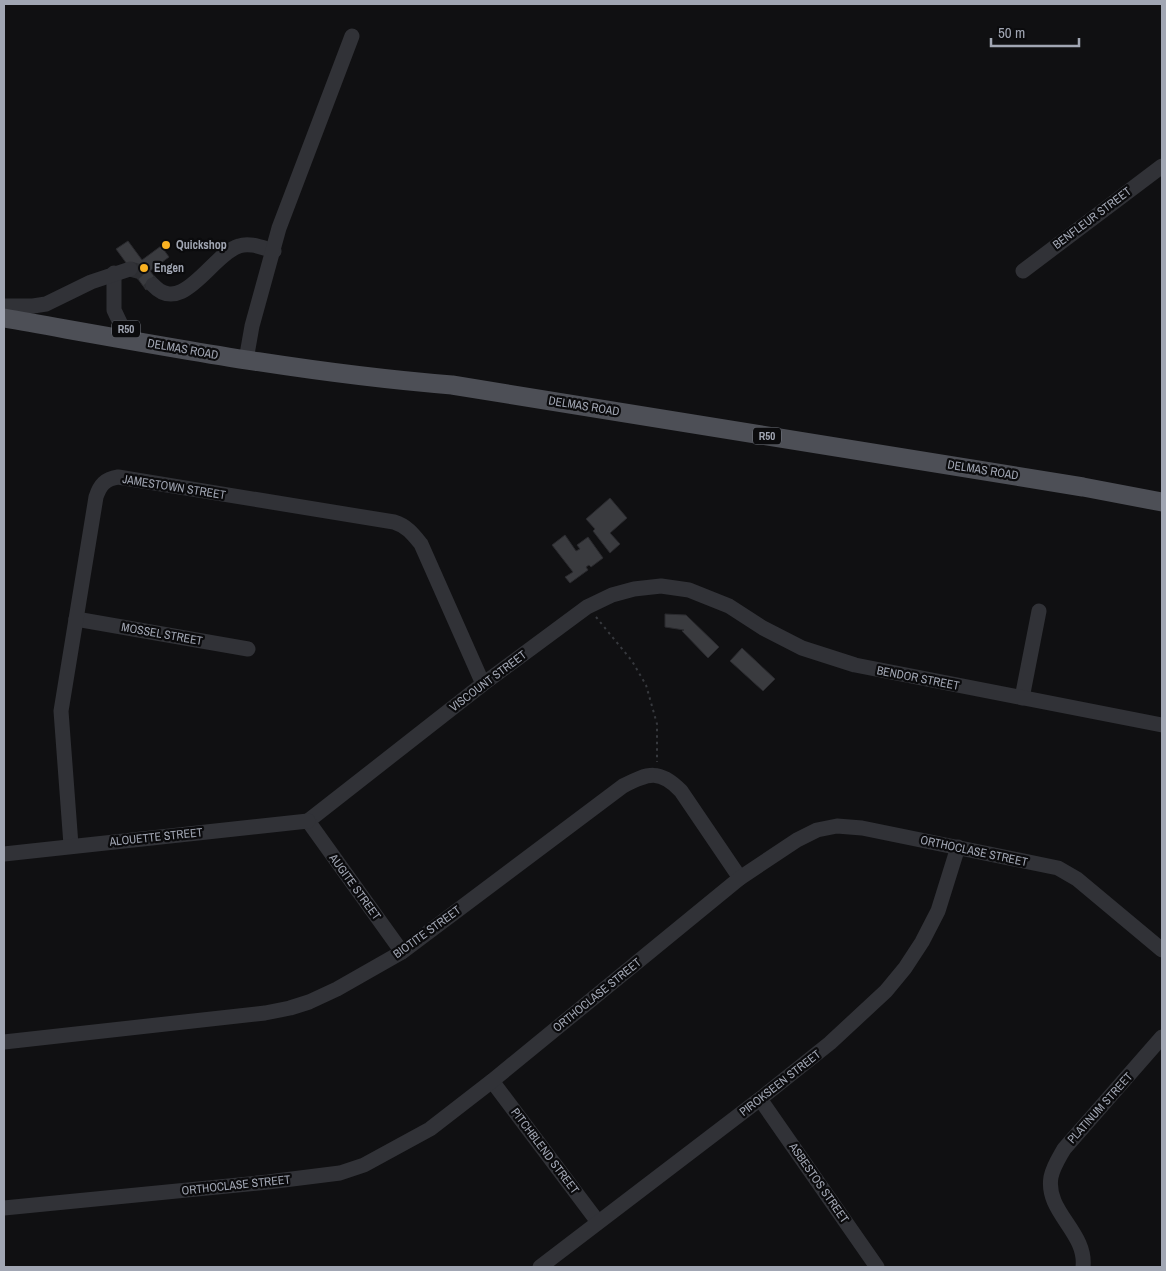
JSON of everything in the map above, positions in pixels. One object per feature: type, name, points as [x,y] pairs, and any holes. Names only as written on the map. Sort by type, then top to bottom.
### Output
[{"type":"main road","name":"DELMAS ROAD","points":[[4,307],[392,380],[452,385],[1084,486],[1162,502]]},
{"type":"main road","name":"DELMAS ROAD","points":[[4,318],[248,354],[396,369],[778,433],[1084,480],[1162,490]]},
{"type":"street","points":[[248,354],[252,326],[279,228],[352,36]]},
{"type":"street","name":"BENFLEUR STREET","points":[[1023,271],[1162,166]]},
{"type":"street","points":[[153,284],[163,292],[170,295],[176,294],[206,273],[231,250],[239,246],[253,245],[274,251]]},
{"type":"street","points":[[4,307],[46,304],[91,282],[130,269]]},
{"type":"street","points":[[114,273],[114,310],[123,329]]},
{"type":"street","name":"JAMESTOWN STREET","points":[[71,846],[61,711],[96,497],[98,489],[110,479],[118,477],[403,525],[416,538],[427,556],[483,684]]},
{"type":"street","name":"VISCOUNT STREET","points":[[308,821],[483,684],[587,607],[612,595],[634,589],[661,586],[688,590]]},
{"type":"street","name":"BENDOR STREET","points":[[688,590],[729,606],[763,628],[802,648],[855,665],[1162,725]]},
{"type":"street","points":[[1026,698],[1042,613]]},
{"type":"street","name":"MOSSEL STREET","points":[[76,619],[248,650]]},
{"type":"street","points":[[657,774],[670,780],[681,791],[740,878]]},
{"type":"street","name":"BIOTITE STREET","points":[[4,1042],[265,1014],[309,1002],[337,989],[402,952],[623,786],[640,777],[657,774]]},
{"type":"street","name":"ALOUETTE STREET","points":[[4,854],[308,821]]},
{"type":"street","name":"AUGITE STREET","points":[[308,821],[402,952]]},
{"type":"street","name":"ORTHOCLASE STREET","points":[[4,1208],[340,1173],[381,1158],[430,1129],[492,1081],[740,878],[797,840],[816,830],[837,826],[862,828],[1058,868],[1069,874],[1162,950]]},
{"type":"street","name":"PIROKSEEN STREET","points":[[540,1267],[760,1099],[861,1016],[886,991],[905,968],[922,942],[938,911],[958,847]]},
{"type":"street","name":"PLATINUM STREET","points":[[1083,1267],[1083,1252],[1077,1236],[1057,1208],[1053,1196],[1051,1179],[1056,1164],[1064,1148],[1162,1037]]},
{"type":"street","name":"PITCHBLEND STREET","points":[[492,1081],[598,1222]]},
{"type":"street","name":"ASBESTOS STREET","points":[[760,1099],[877,1267]]},
{"type":"path","points":[[587,607],[632,661],[646,685],[657,724],[657,774]]},
{"type":"building","points":[[128,241],[142,260],[161,246],[169,257],[150,271],[158,281],[146,290],[116,249]]},
{"type":"building","points":[[610,498],[627,518],[610,533],[620,544],[610,553],[593,531],[595,529],[586,519]]},
{"type":"building","points":[[565,535],[576,551],[580,549],[577,545],[588,537],[603,558],[591,567],[589,565],[586,567],[588,570],[570,583],[565,577],[573,572],[552,545]]},
{"type":"building","points":[[665,614],[686,615],[719,647],[708,658],[682,631],[684,630],[665,627]]},
{"type":"building","points":[[742,648],[775,679],[763,691],[730,661]]},
{"type":"tunnel","points":[[130,269],[141,272],[153,285]]},
{"type":"place","name":"Quickshop","points":[[166,245]]},
{"type":"place","name":"Engen","points":[[144,268]]}]
